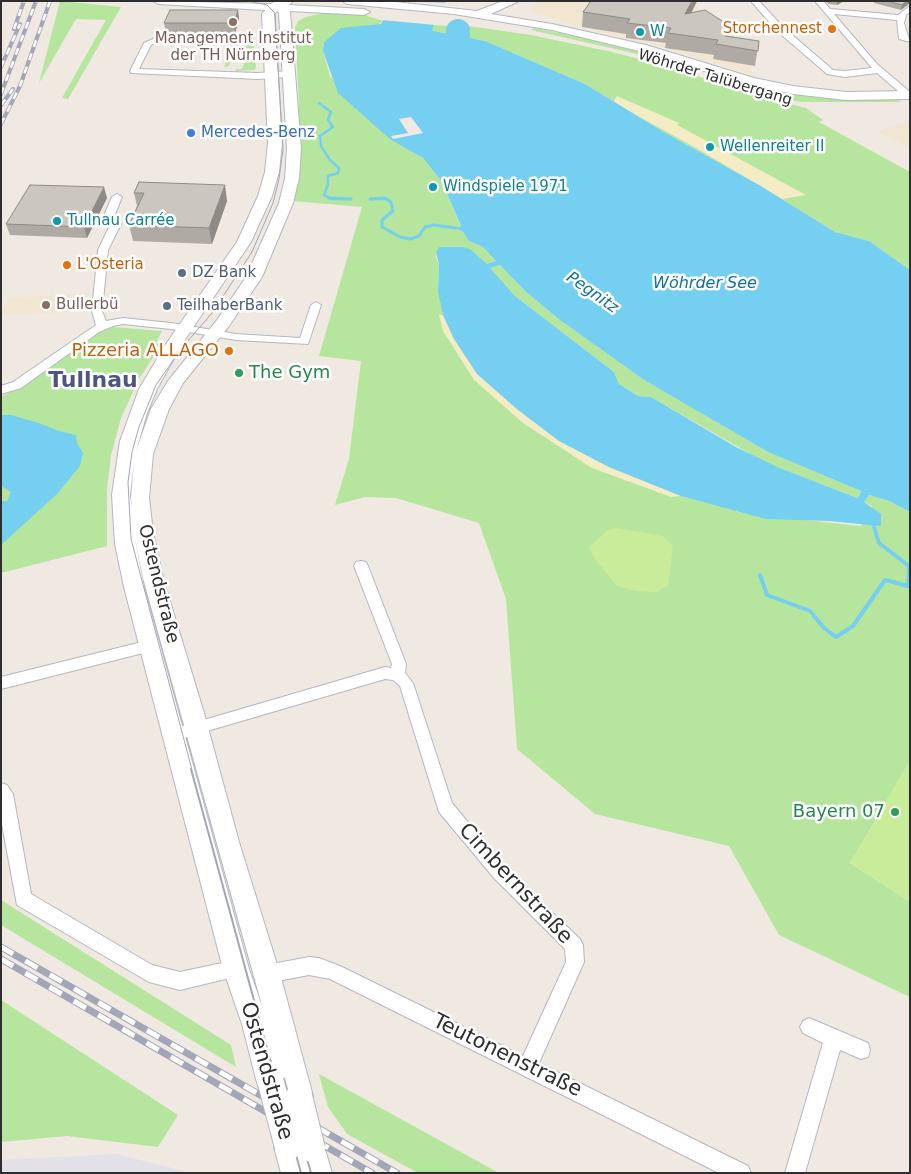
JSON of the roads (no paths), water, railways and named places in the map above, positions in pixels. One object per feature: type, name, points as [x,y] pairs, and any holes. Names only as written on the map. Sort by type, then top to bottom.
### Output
[{"type":"main road","points":[[158,1],[220,5],[282,4],[331,10],[387,9],[442,14],[482,1]]},
{"type":"main road","points":[[347,1],[387,9]]},
{"type":"main road","points":[[475,14],[482,1]]},
{"type":"main road","points":[[475,14],[512,2]]},
{"type":"main road","points":[[512,2],[509,8],[511,14],[529,28]]},
{"type":"main road","points":[[220,5],[249,11],[268,19],[269,11],[282,4]]},
{"type":"main road","name":"Ostendstraße","points":[[282,4],[290,74],[294,155],[292,178],[286,203],[257,272],[215,333],[176,381],[160,409],[144,454],[140,481],[140,507],[146,548],[227,842],[267,974],[299,1096],[300,1163]]},
{"type":"main road","points":[[287,48],[294,37],[293,24],[297,19],[307,14],[331,10]]},
{"type":"main road","name":"Wöhrder Talübergang","points":[[442,14],[475,14],[638,55],[730,82],[777,99],[801,104],[864,105],[909,99]]},
{"type":"main road","name":"Wöhrder Talübergang","points":[[442,14],[488,26],[529,28],[529,31],[529,28],[546,26],[646,49],[788,90],[828,95],[909,99]]},
{"type":"main road","points":[[475,14],[479,21],[488,26]]},
{"type":"main road","name":"Ostendstraße","points":[[268,19],[274,151],[265,196],[244,242],[166,358],[141,404],[129,441],[122,474],[121,507],[125,544],[150,646],[236,969],[255,1024],[270,1083],[300,1163]]},
{"type":"main road","points":[[730,82],[748,84],[755,82]]},
{"type":"main road","points":[[236,969],[267,974]]},
{"type":"street","points":[[755,1],[780,29],[830,72],[845,74],[879,70]]},
{"type":"street","points":[[819,1],[879,70],[909,99]]},
{"type":"street","points":[[838,7],[850,4],[849,9]]},
{"type":"street","points":[[900,18],[910,8]]},
{"type":"street","points":[[829,11],[900,18]]},
{"type":"street","points":[[900,18],[907,39]]},
{"type":"street","points":[[155,40],[148,43],[134,71],[270,76],[290,74]]},
{"type":"street","points":[[102,327],[97,311],[103,250],[116,224],[107,220],[117,196]]},
{"type":"street","points":[[1,390],[17,385],[110,323],[123,321],[186,327],[242,338],[304,342],[316,305]]},
{"type":"street","name":"Cimbernstraße","points":[[361,566],[399,664],[397,675],[406,683],[445,807],[500,873],[574,945],[575,962],[528,1066]]},
{"type":"street","points":[[1,683],[150,646]]},
{"type":"street","points":[[173,735],[385,673],[397,675]]},
{"type":"street","points":[[1,790],[6,794],[23,899],[149,973],[180,981],[236,969]]},
{"type":"street","name":"Teutonenstraße","points":[[267,974],[309,966],[334,972],[528,1066],[741,1173]]},
{"type":"street","points":[[809,1027],[861,1050]]},
{"type":"street","points":[[795,1173],[834,1038]]},
{"type":"water","name":"Wöhrder See","points":[[394,1],[446,1],[432,29],[433,31],[485,41],[585,84],[662,131],[759,185],[835,232],[869,241],[910,270],[910,512],[889,501],[869,495],[864,502],[881,514],[881,526],[829,521],[766,519],[681,496],[609,467],[559,441],[518,410],[477,374],[454,339],[443,315],[438,291],[439,265],[436,252],[439,247],[464,247],[471,250],[487,264],[496,261],[483,247],[469,241],[463,232],[456,228],[461,226],[442,182],[423,158],[391,140],[338,93],[323,51],[324,42],[341,28],[381,24]],"holes":[[[500,265],[526,292],[560,320],[644,380],[768,452],[861,491],[859,496],[857,498],[775,466],[736,447],[651,397],[638,396],[619,384],[614,372],[515,296],[490,268]]]},
{"type":"water","points":[[1,415],[11,415],[76,435],[77,443],[83,453],[80,466],[57,494],[1,545],[1,501],[7,501],[11,492],[1,486]]},
{"type":"waterway","points":[[319,103],[331,112],[328,120],[333,127],[320,136],[321,146],[330,160],[339,168],[338,173],[328,176],[328,184],[324,195],[329,198]]},
{"type":"waterway","points":[[329,198],[351,199],[331,199],[329,198]]},
{"type":"waterway","points":[[383,198],[370,199],[386,199]]},
{"type":"waterway","points":[[386,199],[391,202],[393,211],[382,220],[382,227],[400,237],[411,239],[419,236],[425,227],[434,225],[456,228]]},
{"type":"waterway","points":[[760,575],[767,595],[810,611],[824,628],[836,637],[853,626],[885,580],[908,586],[909,566],[879,543],[874,527]]},
{"type":"tram line","points":[[192,770],[131,539],[128,482],[132,452],[139,427],[156,385],[181,349],[212,313],[252,252],[273,203],[279,179],[283,150],[275,13],[267,5],[248,1]]},
{"type":"tram line","points":[[191,769],[301,1173]]},
{"type":"tram line","points":[[284,1079],[311,1173]]},
{"type":"railway","points":[[14,29],[24,1]]},
{"type":"railway","points":[[1,94],[36,1]]},
{"type":"railway","points":[[1,124],[20,86],[50,1]]},
{"type":"railway","points":[[1,67],[20,24]]},
{"type":"railway","points":[[1,105],[13,89]]},
{"type":"railway","points":[[1,947],[397,1173]]},
{"type":"railway","points":[[1,959],[372,1173]]},
{"type":"place","name":"Management Institut der TH Nürnberg","points":[[233,22]]},
{"type":"place","name":"Storchennest","points":[[832,29]]},
{"type":"place","name":"W","points":[[640,32]]},
{"type":"place","name":"Mercedes-Benz","points":[[191,133]]},
{"type":"place","name":"Wellenreiter II","points":[[710,147]]},
{"type":"place","name":"Windspiele 1971","points":[[433,187]]},
{"type":"place","name":"Tullnau Carrée","points":[[57,221]]},
{"type":"place","name":"L'Osteria","points":[[67,265]]},
{"type":"place","name":"DZ Bank","points":[[182,273]]},
{"type":"place","name":"Bullerbü","points":[[46,305]]},
{"type":"place","name":"TeilhaberBank","points":[[167,306]]},
{"type":"place","name":"Pizzeria ALLAGO","points":[[229,351]]},
{"type":"place","name":"The Gym","points":[[239,373]]},
{"type":"place","name":"Bayern 07","points":[[895,812]]},
{"type":"district","name":"Tullnau","points":[[93,381]]},
{"type":"water label","name":"Pegnitz","points":[[592,293]]}]
